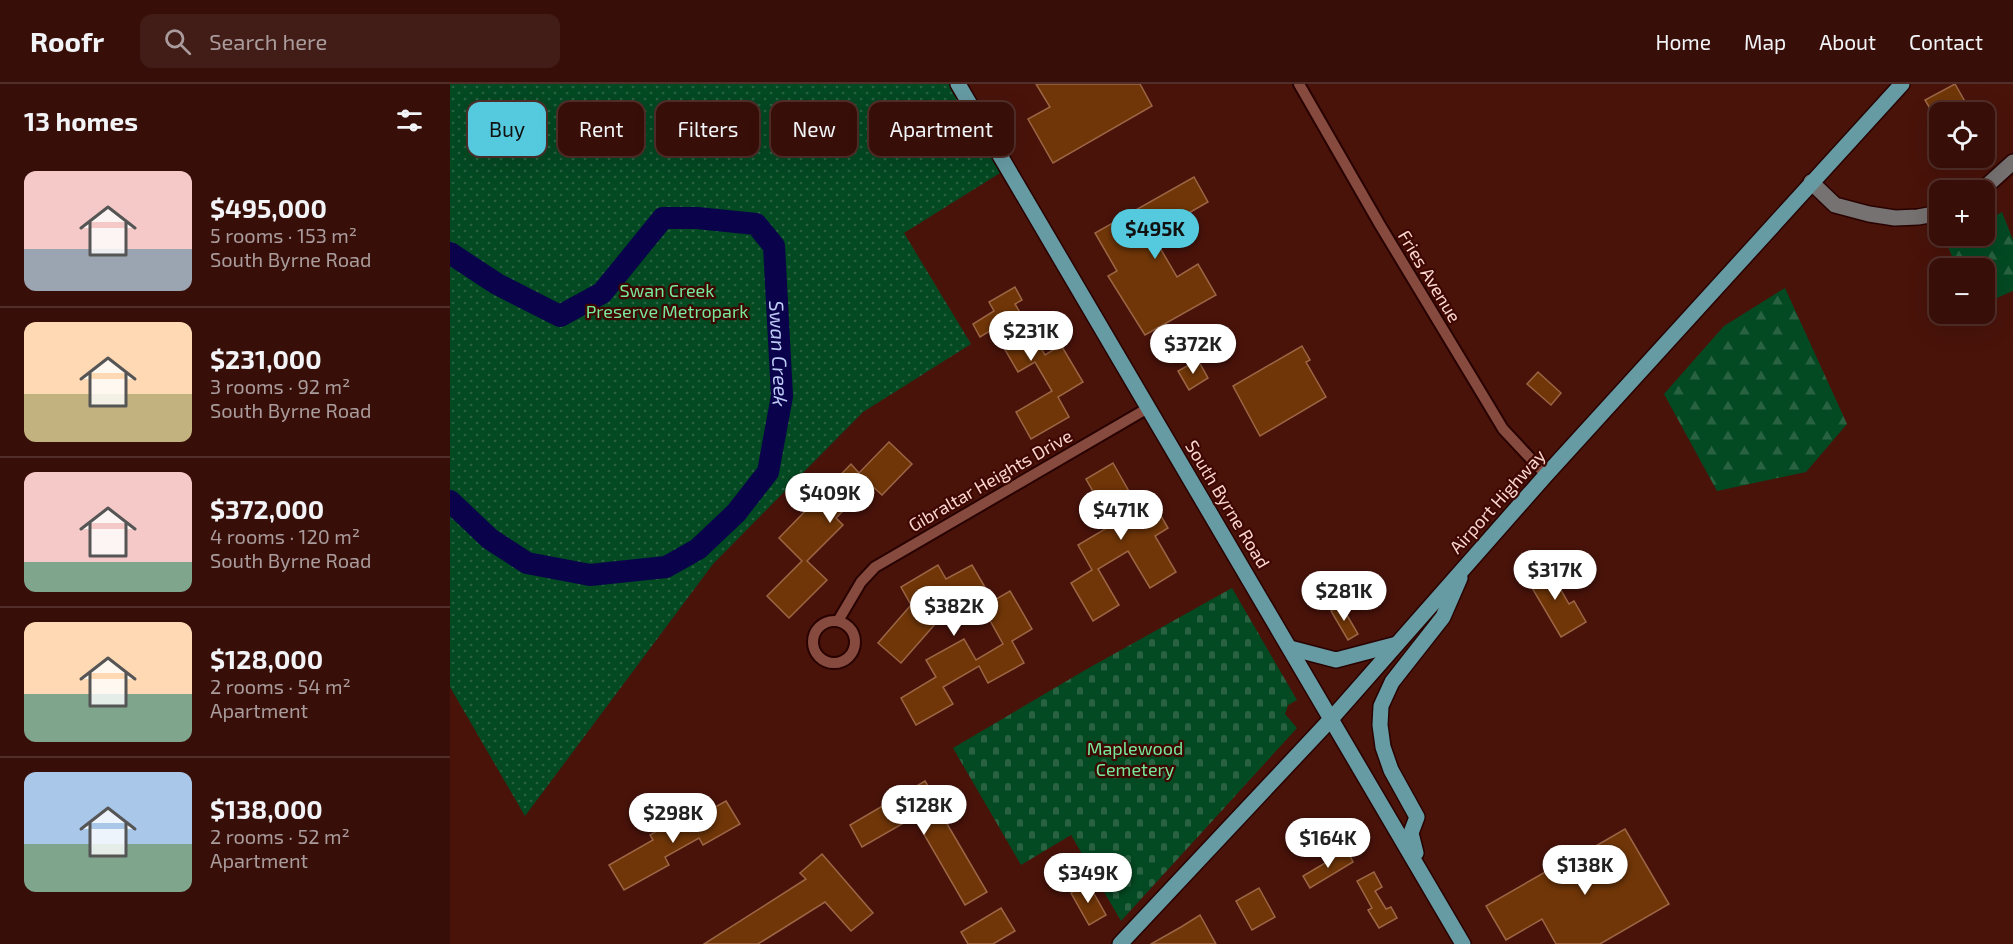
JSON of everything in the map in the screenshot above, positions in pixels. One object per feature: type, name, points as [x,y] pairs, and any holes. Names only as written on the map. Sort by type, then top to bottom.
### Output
[{"type":"main road","name":"South Byrne Road","points":[[958,84],[1463,944]]},
{"type":"main road","name":"Airport Highway","points":[[1122,943],[1332,718],[1546,475],[1902,84]]},
{"type":"main road","points":[[1419,868],[1411,832],[1417,817],[1391,770],[1383,747],[1380,725],[1381,706],[1392,682],[1443,617],[1465,566]]},
{"type":"main road","points":[[1290,648],[1336,660],[1397,644]]},
{"type":"street","name":"Fries Avenue","points":[[1299,84],[1380,225],[1500,423],[1546,475]]},
{"type":"street","points":[[1993,180],[2013,162]]},
{"type":"street","points":[[1811,182],[1835,205],[1895,218],[1929,215]]},
{"type":"street","name":"Gibraltar Heights Drive","points":[[838,621],[861,582],[875,567],[1148,408]]},
{"type":"green space","name":"Swan Creek Preserve Metropark","points":[[450,84],[958,84],[969,102],[869,102],[869,156],[1001,156],[1008,168],[904,233],[971,344],[863,412],[713,564],[525,816],[450,687]]},
{"type":"green space","points":[[2002,212],[2013,240],[2013,291],[1995,299],[1995,258],[1953,258],[1948,246],[1995,246],[1995,216]]},
{"type":"green space","points":[[1785,288],[1847,424],[1806,472],[1717,491],[1664,394],[1724,326]]},
{"type":"green space","name":"Maplewood Cemetery","points":[[1232,588],[1297,700],[1288,705],[1285,714],[1297,728],[1121,921],[1071,835],[1021,865],[953,748],[1087,669]]},
{"type":"building","points":[[1036,84],[1140,84],[1152,106],[1053,163],[1028,119],[1050,107]]},
{"type":"building","points":[[1955,84],[1965,102],[1929,102],[1929,107],[1925,100]]},
{"type":"building","points":[[1194,177],[1208,202],[1152,234],[1177,277],[1198,264],[1216,295],[1145,335],[1108,276],[1117,271],[1095,233]]},
{"type":"building","points":[[1015,287],[1022,300],[1015,304],[1045,355],[1061,345],[1083,382],[1058,397],[1069,417],[1031,439],[1016,412],[1052,391],[1035,362],[1018,372],[993,329],[980,337],[973,324],[994,311],[989,302]]},
{"type":"building","points":[[1302,346],[1310,360],[1306,362],[1326,397],[1260,436],[1233,386]]},
{"type":"building","points":[[1198,360],[1208,378],[1189,390],[1178,371]]},
{"type":"building","points":[[1538,372],[1561,393],[1551,405],[1527,384]]},
{"type":"building","points":[[889,442],[912,464],[882,495],[870,484],[836,518],[843,525],[807,561],[827,580],[789,618],[767,596],[802,561],[779,538],[851,464],[859,473]]},
{"type":"building","points":[[1113,463],[1134,500],[1147,492],[1168,528],[1155,536],[1176,572],[1150,588],[1128,551],[1098,569],[1119,605],[1093,621],[1071,583],[1092,570],[1078,545],[1112,525],[1086,479]]},
{"type":"building","points":[[1546,564],[1569,604],[1574,601],[1586,622],[1561,637],[1525,576]]},
{"type":"building","points":[[938,565],[946,579],[972,565],[993,601],[1010,591],[1032,629],[1012,641],[1024,663],[988,683],[979,666],[943,687],[953,704],[916,725],[901,698],[936,677],[926,660],[964,639],[976,660],[1003,644],[983,608],[967,618],[950,589],[918,607],[936,623],[901,663],[878,643],[911,605],[901,587]]},
{"type":"building","points":[[1341,605],[1358,634],[1348,640],[1331,611]]},
{"type":"building","points":[[925,781],[938,803],[936,805],[987,892],[965,905],[914,817],[862,847],[850,825]]},
{"type":"building","points":[[726,801],[740,824],[703,845],[699,838],[665,857],[669,865],[624,890],[609,865],[653,840],[650,835],[686,814],[690,821]]},
{"type":"building","points":[[1625,829],[1669,904],[1600,944],[1556,944],[1542,919],[1506,940],[1486,906]]},
{"type":"building","points":[[1347,850],[1353,862],[1310,888],[1303,876]]},
{"type":"building","points":[[822,854],[873,913],[851,931],[825,902],[758,944],[704,944],[806,879],[800,873]]},
{"type":"building","points":[[1374,872],[1382,887],[1375,891],[1386,909],[1391,907],[1397,918],[1379,928],[1368,910],[1372,908],[1357,881]]},
{"type":"building","points":[[1088,883],[1106,915],[1089,925],[1071,893]]},
{"type":"building","points":[[1259,888],[1275,917],[1252,930],[1236,901]]},
{"type":"building","points":[[1001,908],[1015,931],[993,944],[968,944],[961,932]]},
{"type":"building","points":[[1200,915],[1216,944],[1151,944],[1181,927]]},
{"type":"waterway","name":"Swan Creek","points":[[450,253],[497,284],[560,316],[602,293],[663,218],[697,218],[756,224],[774,246],[782,396],[768,472],[736,513],[698,549],[666,567],[590,575],[527,563],[490,539],[450,501]]}]
